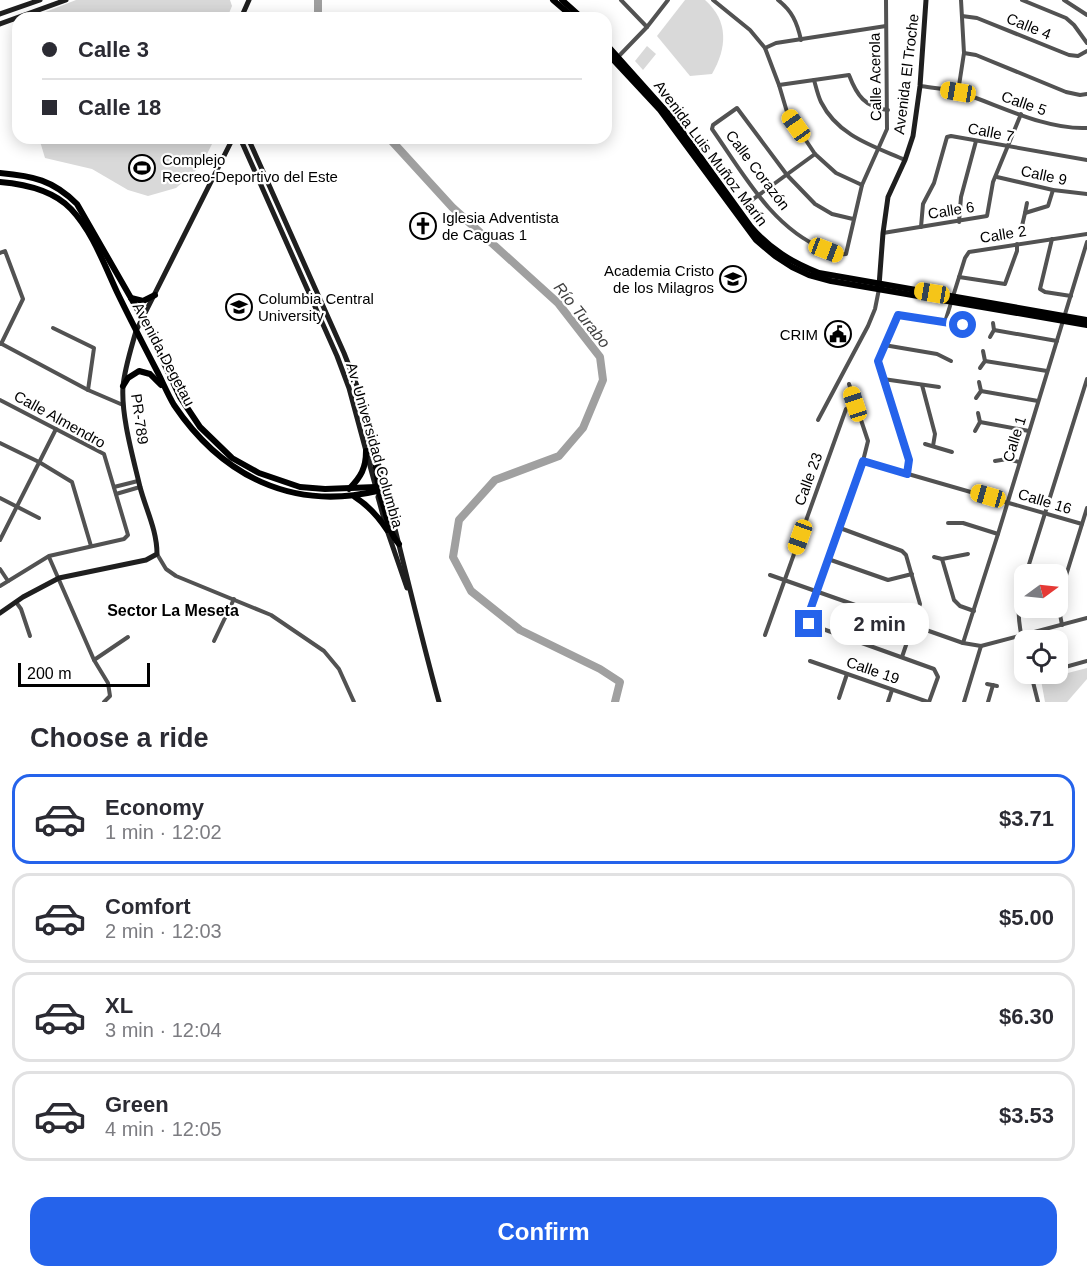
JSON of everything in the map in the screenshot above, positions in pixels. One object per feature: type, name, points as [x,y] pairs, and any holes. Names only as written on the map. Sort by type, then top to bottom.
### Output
[{"type":"main road","points":[[0,14],[40,0]]},
{"type":"main road","points":[[32,3],[35,11],[66,0]]},
{"type":"main road","name":"Avenida El Troche","points":[[879,287],[888,197],[913,136],[920,86],[926,0]]},
{"type":"main road","points":[[558,1],[568,12]]},
{"type":"main road","points":[[558,1],[574,12]]},
{"type":"main road","points":[[24,6],[26,12]]},
{"type":"main road","name":"Avenida Luis Muñoz Marín","points":[[612,53],[678,130],[758,238],[804,267],[819,273],[879,287],[1087,320]]},
{"type":"main road","name":"Avenida Luis Muñoz Marín","points":[[612,56],[616,59]]},
{"type":"main road","name":"Av. Universidad Columbia","points":[[243,144],[243,148],[337,356],[349,388],[387,530],[410,596]]},
{"type":"main road","name":"Av. Universidad Columbia","points":[[247,144],[293,240],[357,386],[439,702]]},
{"type":"main road","points":[[230,145],[243,148]]},
{"type":"main road","name":"PR-789","points":[[157,554],[157,538],[140,484],[124,405],[123,386],[136,331],[230,145]]},
{"type":"main road","name":"Avenida Degetau","points":[[0,173],[44,180],[64,191],[82,212],[143,320],[180,397],[200,427],[232,458],[259,473],[291,484],[326,489],[377,489]]},
{"type":"main road","name":"Avenida Degetau","points":[[0,182],[30,186],[51,194],[70,208],[91,238],[174,404],[200,438],[230,466],[276,489],[304,495],[355,496],[377,489]]},
{"type":"main road","points":[[286,243],[293,240]]},
{"type":"main road","points":[[130,298],[143,301],[155,295]]},
{"type":"main road","name":"Avenida Luis Muñoz Marín","points":[[1064,318],[1087,325]]},
{"type":"main road","points":[[123,386],[128,378],[139,371],[155,378],[169,394]]},
{"type":"main road","points":[[366,419],[367,437],[377,474],[377,489],[383,499],[393,534],[399,544]]},
{"type":"main road","points":[[349,489],[362,475],[366,462],[366,451]]},
{"type":"main road","points":[[355,496],[379,517],[387,530]]},
{"type":"main road","points":[[0,613],[59,578],[146,560],[157,554]]},
{"type":"street","points":[[621,0],[647,27]]},
{"type":"street","points":[[616,59],[647,27],[668,0]]},
{"type":"street","points":[[713,0],[750,30],[765,48],[786,112],[815,154],[836,173],[862,185]]},
{"type":"street","points":[[778,0],[790,9],[798,26],[801,40]]},
{"type":"street","name":"Calle Acerola","points":[[846,254],[862,185],[887,129],[886,0]]},
{"type":"street","points":[[958,92],[963,53],[961,0]]},
{"type":"street","points":[[1022,0],[1066,18],[1087,43]]},
{"type":"street","points":[[1064,0],[1087,15]]},
{"type":"street","name":"Calle 4","points":[[962,16],[977,18],[1069,55],[1078,56],[1087,51]]},
{"type":"street","points":[[765,48],[776,44],[886,26]]},
{"type":"street","points":[[963,53],[976,55],[1066,92],[1087,94]]},
{"type":"street","points":[[779,85],[849,75],[853,87],[866,103],[874,108],[888,110]]},
{"type":"street","points":[[814,80],[821,102],[842,129],[853,137],[905,160]]},
{"type":"street","name":"Calle 5","points":[[920,86],[958,92],[1052,125],[1074,129],[1087,128]]},
{"type":"street","name":"Calle Corazón","points":[[787,174],[737,108],[713,125],[714,132],[778,219],[812,244],[839,255],[846,254]]},
{"type":"street","name":"Calle 6","points":[[883,233],[987,216],[993,182],[1021,114]]},
{"type":"street","name":"Calle 7","points":[[921,227],[923,204],[933,183],[947,137],[1087,160]]},
{"type":"street","points":[[959,222],[961,197],[976,141]]},
{"type":"street","points":[[745,205],[815,154]]},
{"type":"street","points":[[787,174],[815,204],[832,214],[853,219]]},
{"type":"street","name":"Calle 9","points":[[997,177],[1053,190],[1087,194]]},
{"type":"street","points":[[1025,213],[1048,206],[1053,190]]},
{"type":"street","points":[[1022,226],[1028,202]]},
{"type":"street","name":"Calle 2","points":[[945,322],[965,258],[969,252],[1087,234]]},
{"type":"street","points":[[1052,239],[1040,289],[1045,292],[1071,296]]},
{"type":"street","name":"Calle 1","points":[[963,643],[1087,242]]},
{"type":"street","points":[[959,277],[1005,284],[1017,251],[1017,244]]},
{"type":"street","points":[[0,253],[5,251],[23,299],[0,343],[88,390],[124,405]]},
{"type":"street","name":"Avenida El Troche","points":[[818,420],[868,326],[875,309],[879,287]]},
{"type":"street","points":[[907,474],[909,460],[878,361],[884,345],[898,315],[963,325]]},
{"type":"street","points":[[990,337],[994,330],[993,323]]},
{"type":"street","points":[[53,328],[94,348],[88,390]]},
{"type":"street","points":[[994,330],[1057,340]]},
{"type":"street","points":[[884,345],[937,354],[951,361]]},
{"type":"street","points":[[980,368],[985,361],[983,351]]},
{"type":"street","points":[[985,361],[1047,371]]},
{"type":"street","points":[[883,379],[939,387]]},
{"type":"street","points":[[1029,564],[1087,379]]},
{"type":"street","points":[[976,398],[981,391],[979,382]]},
{"type":"street","points":[[849,384],[868,441],[808,616],[809,624],[934,669],[938,677],[928,702]]},
{"type":"street","points":[[922,385],[935,434],[933,447]]},
{"type":"street","points":[[981,391],[1038,401]]},
{"type":"street","name":"Calle Almendro","points":[[0,400],[104,454],[127,537],[49,556],[0,586]]},
{"type":"street","name":"Calle 23","points":[[765,635],[846,409],[855,404]]},
{"type":"street","points":[[975,431],[980,422],[978,413]]},
{"type":"street","points":[[980,422],[1029,431]]},
{"type":"street","points":[[0,540],[56,429]]},
{"type":"street","points":[[0,443],[68,478],[75,487],[91,546]]},
{"type":"street","points":[[925,444],[952,452]]},
{"type":"street","points":[[995,461],[1007,459],[1019,462]]},
{"type":"street","name":"Calle 16","points":[[863,461],[1082,524]]},
{"type":"street","points":[[114,487],[140,484]]},
{"type":"street","points":[[116,494],[140,484]]},
{"type":"street","points":[[0,498],[39,518]]},
{"type":"street","points":[[1062,625],[1059,598],[1087,508]]},
{"type":"street","points":[[948,523],[963,523],[998,534]]},
{"type":"street","points":[[839,528],[902,551],[906,555],[920,604],[902,657]]},
{"type":"street","points":[[157,554],[166,569],[176,576],[272,615],[324,651],[339,669],[354,702]]},
{"type":"street","points":[[934,557],[942,559],[968,554]]},
{"type":"street","points":[[49,556],[66,600],[94,660],[108,682],[110,696],[104,702]]},
{"type":"street","points":[[828,559],[888,580],[912,574]]},
{"type":"street","points":[[942,559],[954,600],[960,606],[974,611]]},
{"type":"street","points":[[0,569],[8,581]]},
{"type":"street","points":[[770,575],[963,643],[981,646],[1014,638]]},
{"type":"street","points":[[214,641],[234,599]]},
{"type":"street","points":[[16,602],[21,609],[30,636]]},
{"type":"street","points":[[1043,630],[1087,618]]},
{"type":"street","points":[[94,660],[128,637]]},
{"type":"street","points":[[964,702],[981,646]]},
{"type":"street","name":"Calle 19","points":[[810,661],[928,702]]},
{"type":"street","points":[[1068,666],[1087,661]]},
{"type":"street","points":[[839,698],[847,674]]},
{"type":"street","points":[[1033,684],[1038,702]]},
{"type":"street","points":[[988,702],[992,685]]},
{"type":"street","points":[[888,702],[892,690]]},
{"type":"shaded area","points":[[76,0],[230,0],[232,6],[230,12],[45,12]]},
{"type":"shaded area","points":[[685,0],[705,0],[713,8],[722,26],[723,45],[712,74],[690,76],[657,36]]},
{"type":"shaded area","points":[[647,46],[656,54],[643,70],[635,61]]},
{"type":"shaded area","name":"Complejo Recreo-Deportivo del Este","points":[[41,144],[212,144],[201,166],[176,188],[148,196],[128,190],[92,169],[45,158]]},
{"type":"shaded area","points":[[1087,668],[1087,679],[1067,702],[1045,702],[1042,684],[1068,684],[1068,673]]},
{"type":"waterway","name":"Río Turabo","points":[[318,0],[318,12]]},
{"type":"waterway","name":"Río Turabo","points":[[394,144],[452,207],[558,303],[600,357],[603,380],[583,428],[559,456],[495,480],[459,520],[453,557],[471,591],[520,630],[600,669],[620,682],[615,702]]},
{"type":"place","name":"Complejo Recreo-Deportivo del Este","points":[[142,168]]},
{"type":"place","name":"Iglesia Adventista de Caguas 1","points":[[423,226]]},
{"type":"place","name":"Academia Cristo de los Milagros","points":[[733,279]]},
{"type":"place","name":"Columbia Central University","points":[[239,307]]},
{"type":"place","name":"CRIM","points":[[838,334]]},
{"type":"district","name":"Sector La Meseta","points":[[173,610]]},
{"type":"route","points":[[809,624],[808,616],[863,461],[907,474],[909,460],[878,361],[898,315],[963,325]]}]
